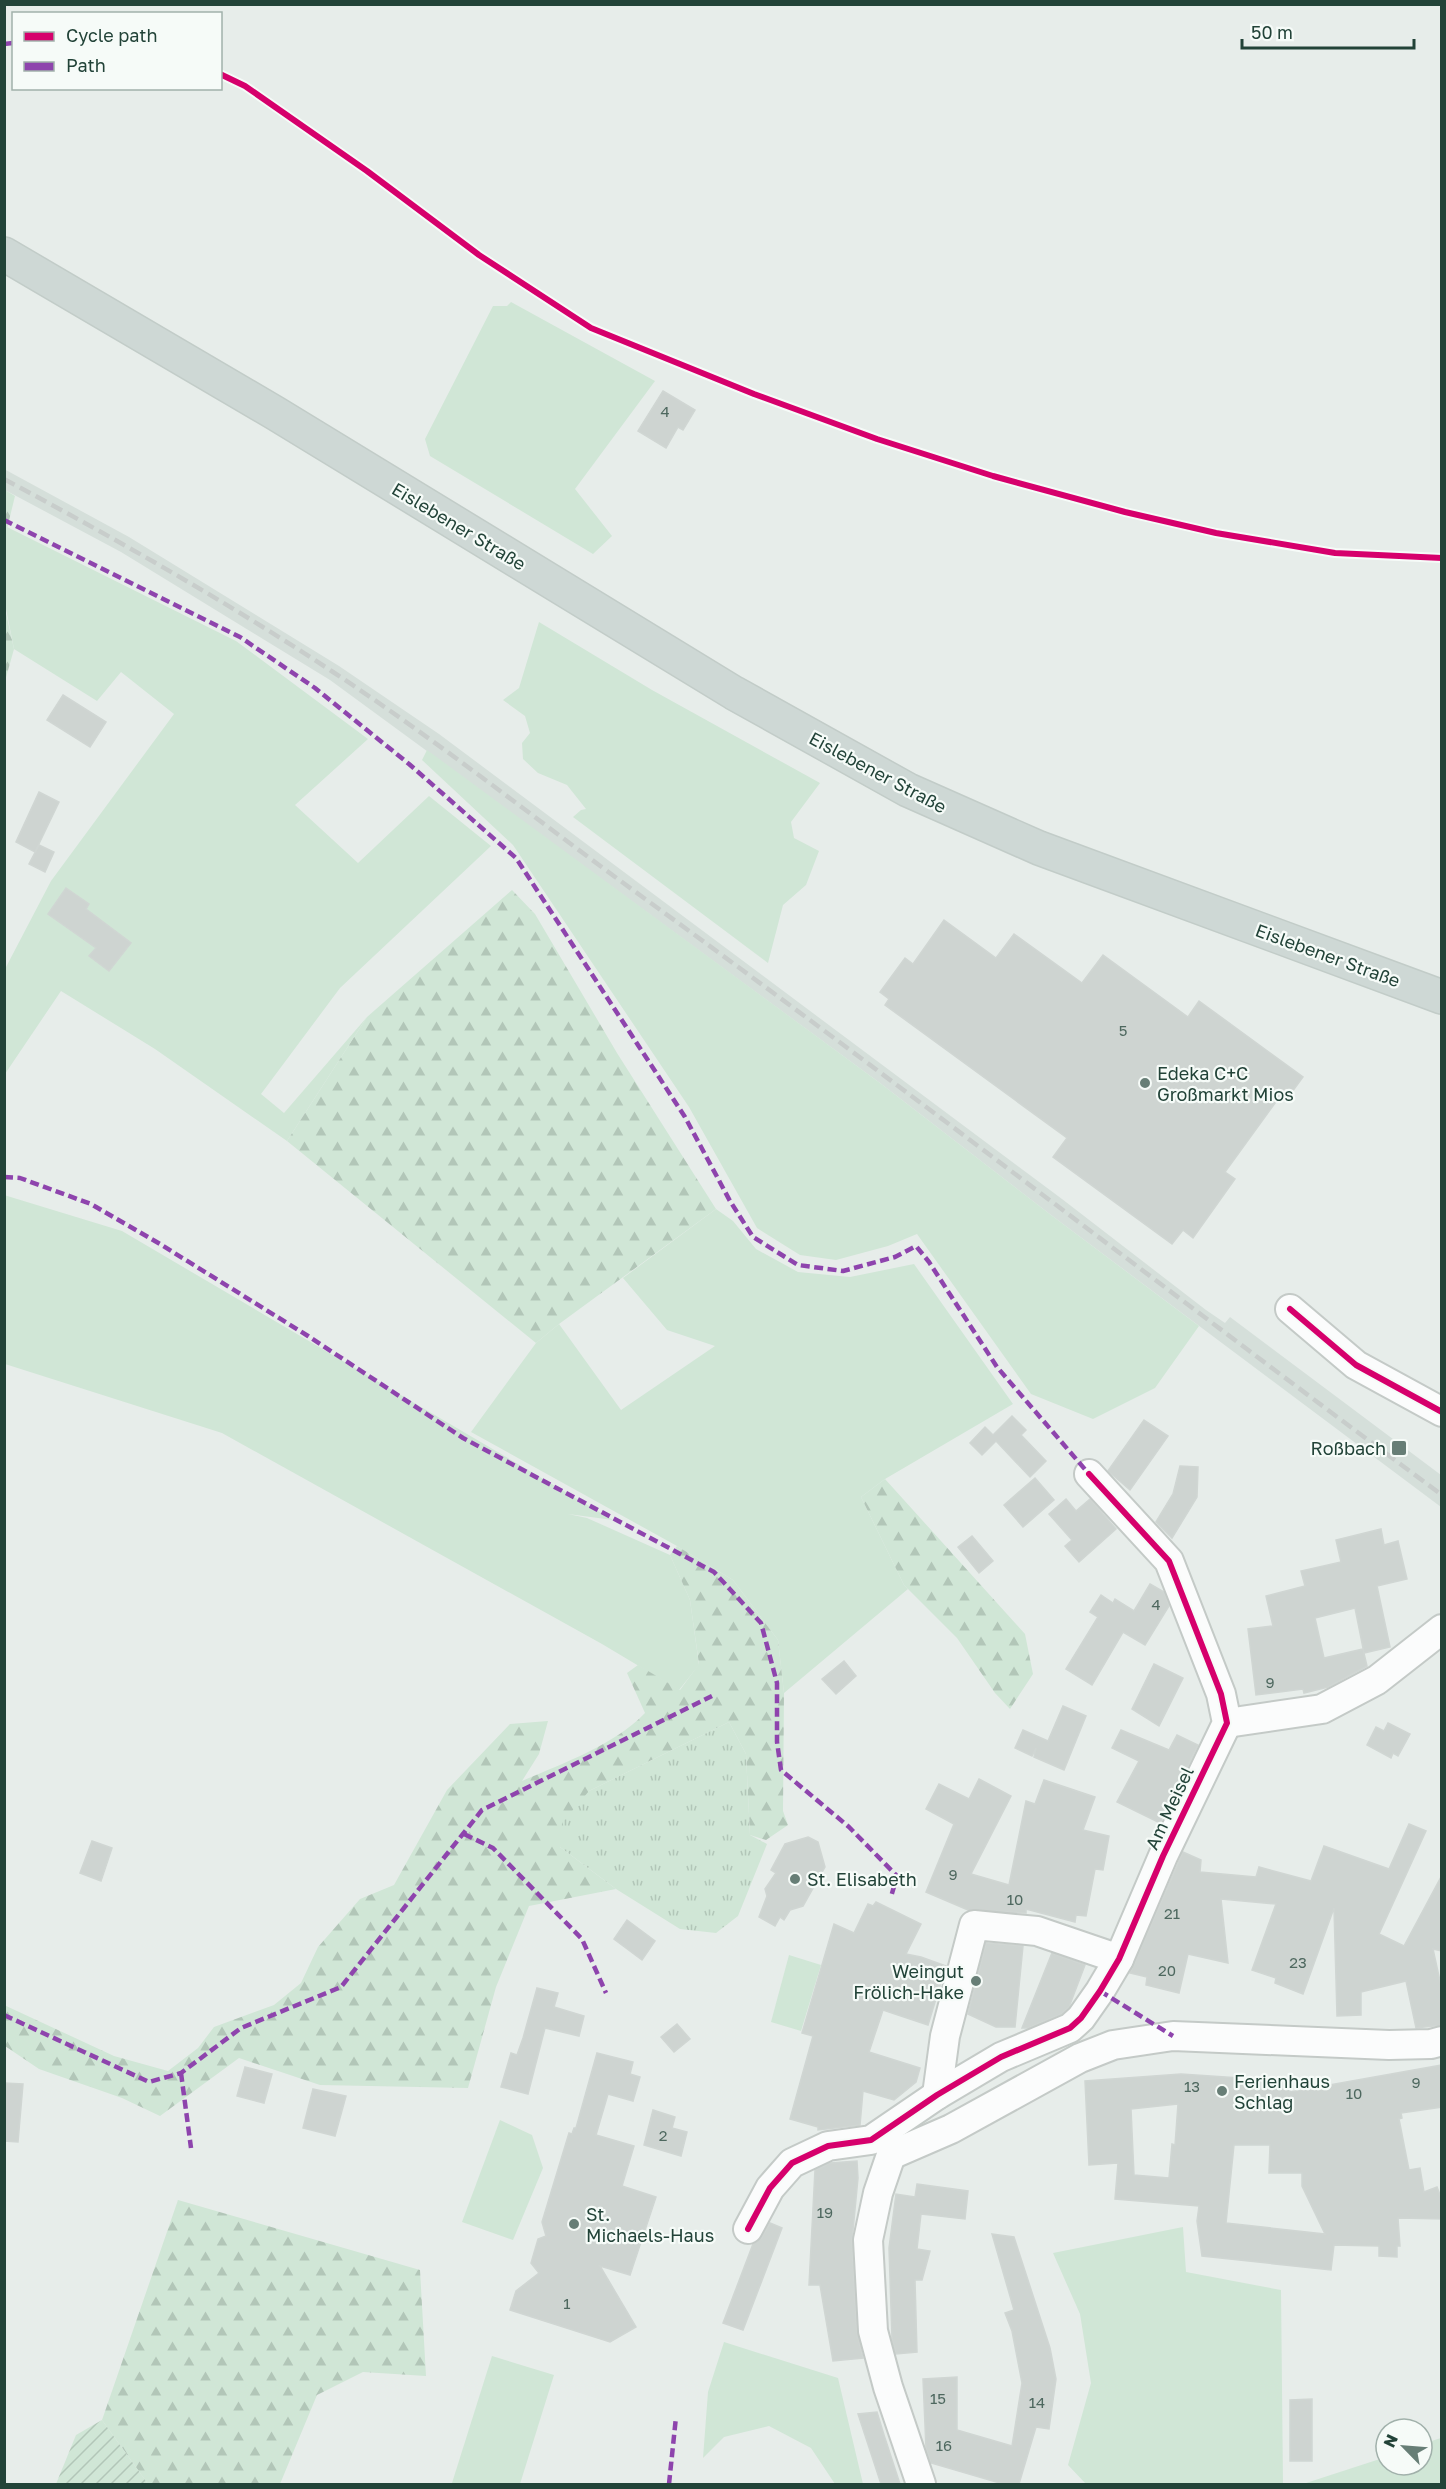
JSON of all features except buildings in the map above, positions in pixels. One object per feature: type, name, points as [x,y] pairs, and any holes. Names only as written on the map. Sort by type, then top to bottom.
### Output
[{"type":"main road","name":"Eislebener Straße","points":[[4,254],[160,344],[734,693],[919,795],[1039,848],[1442,997]]},
{"type":"street","points":[[1290,1309],[1356,1365],[1442,1412]]},
{"type":"street","points":[[1089,1474],[1169,1561],[1221,1694],[1227,1723],[1322,1709],[1377,1680],[1442,1629]]},
{"type":"street","name":"Am Meisel","points":[[881,2147],[938,2095],[1001,2057],[1070,2028],[1081,2018],[1101,1991],[1119,1959],[1163,1856],[1227,1723]]},
{"type":"street","points":[[938,2095],[945,2036],[974,1925],[1037,1931],[1119,1959]]},
{"type":"street","points":[[748,2229],[770,2188],[792,2163],[828,2146],[881,2147],[951,2129],[1080,2058],[1113,2045],[1173,2036],[1389,2045],[1442,2041]]},
{"type":"street","points":[[881,2147],[878,2193],[868,2240],[873,2331],[888,2387],[921,2484]]},
{"type":"shaded area","points":[[4,469],[129,537],[339,666],[439,734],[1062,1199],[1206,1310],[1225,1323],[1230,1317],[1441,1475],[1441,1507],[1051,1215],[880,1083],[330,680],[121,552],[5,490]]},
{"type":"green space","points":[[511,302],[655,381],[575,489],[612,536],[593,554],[430,456],[425,439],[493,306],[507,306]]},
{"type":"green space","points":[[5,490],[15,496],[5,537]]},
{"type":"green space","points":[[7,527],[236,641],[368,739],[295,805],[358,863],[429,796],[491,846],[340,988],[261,1094],[284,1113],[367,1017],[287,1141],[155,1049],[61,991],[5,1074],[5,969],[51,881],[174,714],[121,672],[97,701],[14,649],[5,604],[4,537]]},
{"type":"green space","points":[[4,604],[14,649],[5,681],[4,681]]},
{"type":"green space","points":[[539,622],[652,690],[820,783],[791,822],[794,838],[819,851],[806,885],[783,905],[768,963],[573,817],[586,809],[567,785],[538,773],[523,759],[522,743],[530,733],[525,716],[503,700],[519,688]]},
{"type":"green space","points":[[427,750],[880,1083],[1199,1326],[1155,1388],[1093,1419],[1031,1394],[917,1234],[888,1246],[836,1260],[800,1255],[757,1228],[689,1107],[513,845],[422,760]]},
{"type":"green space","points":[[512,890],[535,914],[617,1053],[716,1209],[536,1343],[287,1141],[367,1017]]},
{"type":"green space","points":[[4,1195],[122,1231],[613,1520],[568,1514],[587,1518],[670,1555],[690,1600],[699,1665],[679,1690],[602,1644],[222,1433],[5,1364]]},
{"type":"green space","points":[[716,1209],[733,1221],[756,1249],[798,1272],[850,1277],[914,1264],[1013,1404],[885,1479],[861,1497],[908,1589],[784,1693],[778,1640],[733,1580],[677,1546],[471,1432],[536,1343],[559,1324],[621,1410],[715,1346],[667,1330],[623,1278]]},
{"type":"green space","points":[[885,1479],[1025,1634],[1033,1674],[1010,1709],[995,1693],[957,1638],[904,1585],[861,1497]]},
{"type":"green space","points":[[677,1546],[733,1580],[778,1640],[784,1693],[783,1811],[788,1825],[766,1840],[750,1835],[746,1754],[729,1722],[589,1791],[560,1847],[616,1889],[529,1906],[496,1987],[468,2088],[320,2085],[239,2058],[160,2116],[122,2098],[39,2069],[5,2046],[4,2005],[114,2056],[168,2071],[198,2048],[214,2027],[274,2005],[301,1983],[318,1947],[360,1899],[394,1885],[447,1790],[510,1724],[548,1721],[539,1754],[522,1781],[603,1744],[632,1725],[645,1713],[627,1673],[638,1665],[680,1690],[699,1664],[690,1600],[670,1555]]},
{"type":"green space","points":[[729,1722],[746,1754],[750,1835],[767,1844],[738,1916],[716,1933],[680,1929],[616,1889],[560,1847],[562,1823],[589,1791]]},
{"type":"green space","points":[[789,1955],[821,1965],[801,2031],[771,2022]]},
{"type":"green space","points":[[500,2120],[532,2135],[543,2168],[513,2240],[462,2222]]},
{"type":"green space","points":[[178,2200],[420,2270],[426,2376],[363,2372],[317,2395],[280,2484],[148,2484],[102,2420]]},
{"type":"green space","points":[[1183,2227],[1186,2272],[1281,2290],[1283,2484],[1086,2484],[1068,2465],[1091,2383],[1080,2314],[1053,2253]]},
{"type":"green space","points":[[724,2342],[838,2378],[863,2484],[835,2484],[811,2448],[769,2426],[724,2437],[703,2458],[708,2392]]},
{"type":"green space","points":[[492,2356],[554,2375],[520,2484],[452,2483]]},
{"type":"green space","points":[[102,2420],[148,2484],[56,2484],[76,2435]]},
{"type":"green space","points":[[1441,2438],[1441,2484],[1303,2484],[1374,2461],[1374,2477],[1434,2477],[1434,2440]]},
{"type":"railway","points":[[4,479],[212,596],[333,672],[413,727],[748,974],[1442,1495]]},
{"type":"marked path","points":[[4,44],[12,43]]},
{"type":"marked path","points":[[4,520],[240,637],[315,688],[409,764],[516,858],[685,1117],[730,1201],[753,1237],[798,1265],[843,1271],[895,1257],[916,1246],[929,1262],[997,1367],[1089,1474]]},
{"type":"marked path","points":[[4,1177],[20,1178],[91,1204],[308,1336],[463,1438],[714,1572],[761,1623],[777,1683],[777,1742],[781,1770],[849,1827],[897,1876],[891,1897]]},
{"type":"marked path","points":[[4,2015],[149,2082],[181,2073],[241,2028],[341,1987],[482,1810],[712,1696]]},
{"type":"marked path","points":[[464,1834],[493,1848],[582,1939],[606,1993]]},
{"type":"marked path","points":[[1100,1991],[1173,2036]]},
{"type":"marked path","points":[[181,2073],[191,2148]]},
{"type":"marked path","points":[[669,2484],[676,2417]]},
{"type":"cycle path","points":[[222,75],[245,86],[367,171],[479,255],[591,328],[754,394],[877,439],[993,476],[1125,512],[1216,533],[1335,553],[1442,558]]},
{"type":"cycle path","points":[[1290,1309],[1356,1365],[1442,1412]]},
{"type":"cycle path","points":[[748,2229],[770,2188],[792,2163],[828,2146],[871,2140],[937,2095],[1001,2057],[1070,2028],[1081,2018],[1119,1959],[1163,1856],[1227,1723],[1221,1694],[1169,1561],[1089,1474]]},
{"type":"place","name":"Edeka C+C Großmarkt Mios","points":[[1145,1083]]},
{"type":"place","name":"Roßbach","points":[[1399,1448]]},
{"type":"place","name":"St. Elisabeth","points":[[795,1879]]},
{"type":"place","name":"Weingut Frölich-Hake","points":[[976,1981]]},
{"type":"place","name":"Ferienhaus Schlag","points":[[1222,2091]]},
{"type":"place","name":"St. Michaels-Haus","points":[[574,2224]]}]
